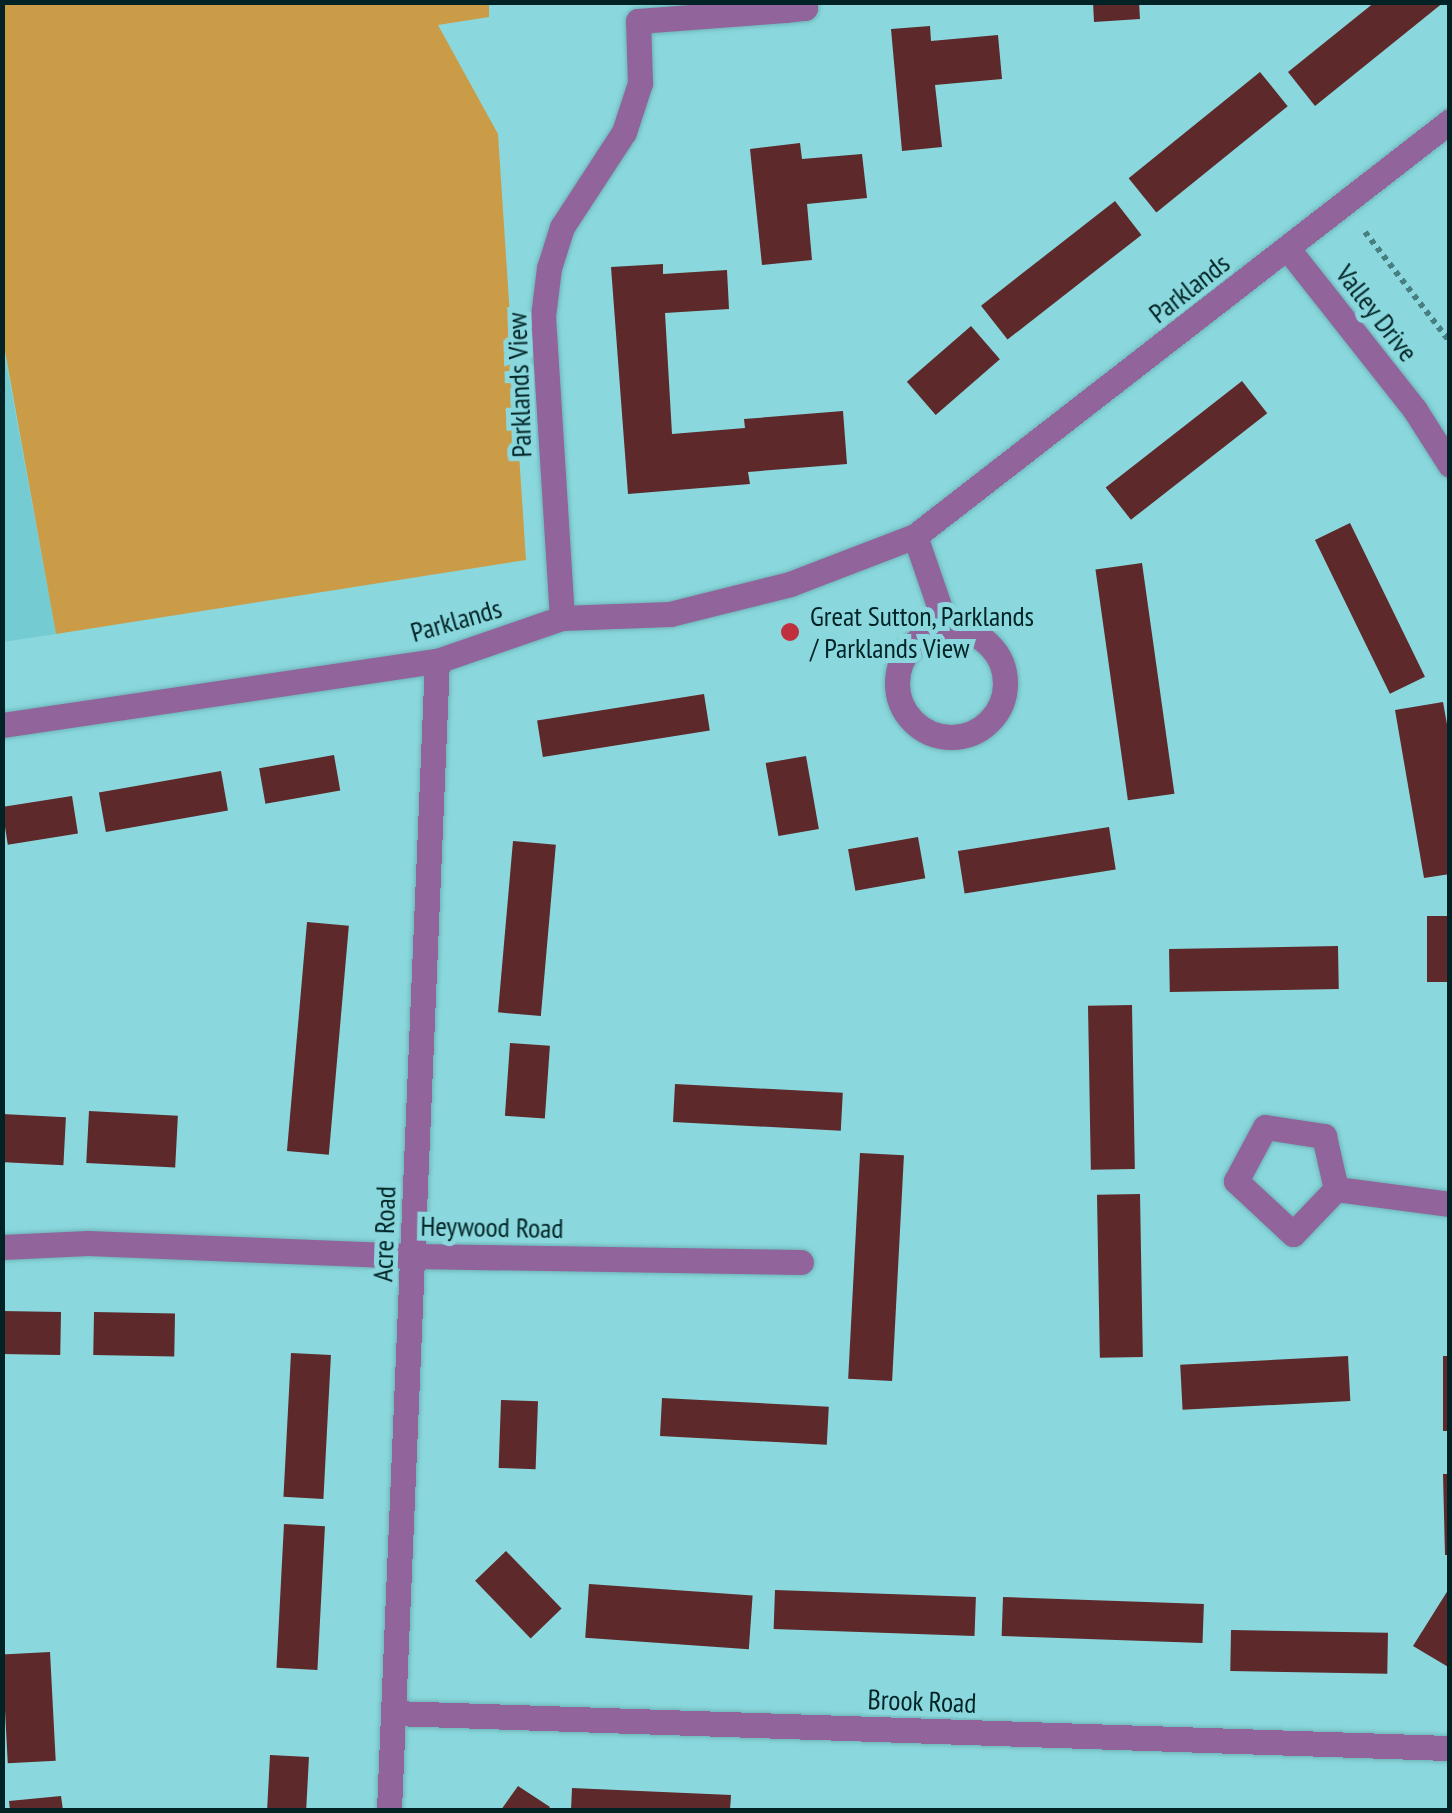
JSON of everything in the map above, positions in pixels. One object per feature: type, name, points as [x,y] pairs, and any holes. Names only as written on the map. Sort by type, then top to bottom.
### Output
[{"type":"street","name":"Parklands View","points":[[562,618],[543,316],[550,268],[562,227],[624,132],[640,83],[638,22],[795,6]]},
{"type":"street","name":"Parklands","points":[[2,725],[436,661],[562,618],[670,614],[790,584],[915,536],[1450,122]]},
{"type":"street","name":"Valley Drive","points":[[1288,249],[1415,410],[1450,465]]},
{"type":"street","points":[[915,536],[947,628]]},
{"type":"street","points":[[947,628],[968,631],[986,641],[1000,658],[1006,678],[1003,700],[993,718],[976,731],[956,737],[934,734],[916,724],[903,707],[897,687],[900,666],[909,648],[926,634],[947,628]]},
{"type":"street","name":"Acre Road","points":[[389,1810],[436,661]]},
{"type":"street","points":[[1266,1126],[1324,1136],[1336,1189],[1292,1234],[1236,1181],[1266,1126]]},
{"type":"street","points":[[1336,1189],[1450,1204]]},
{"type":"street","name":"Heywood Road","points":[[2,1247],[88,1244],[413,1256],[802,1262]]},
{"type":"street","name":"Brook Road","points":[[393,1713],[1450,1748]]},
{"type":"path","points":[[1344,204],[1450,342]]},
{"type":"shaded area","points":[[2,3],[489,3],[489,17],[438,25],[498,134],[526,560],[56,634],[3,340]]},
{"type":"shaded area","points":[[2,340],[56,634],[3,642],[2,642]]},
{"type":"building","points":[[1093,2],[1139,2],[1140,19],[1094,22]]},
{"type":"building","points":[[1375,2],[1444,2],[1315,106],[1288,72]]},
{"type":"building","points":[[930,26],[931,41],[998,35],[1002,79],[935,85],[942,147],[902,151],[891,29]]},
{"type":"building","points":[[1260,72],[1288,106],[1156,213],[1129,178]]},
{"type":"building","points":[[800,143],[802,159],[862,154],[867,198],[807,204],[812,260],[762,265],[750,149]]},
{"type":"building","points":[[1115,201],[1141,235],[1008,340],[981,306]]},
{"type":"building","points":[[663,264],[663,274],[727,270],[729,309],[665,313],[672,434],[745,428],[744,419],[843,411],[847,464],[748,472],[750,484],[628,494],[611,267]]},
{"type":"building","points":[[971,326],[1000,359],[936,415],[907,382]]},
{"type":"building","points":[[1242,381],[1267,413],[1131,520],[1106,488]]},
{"type":"building","points":[[1350,523],[1425,677],[1390,694],[1315,540]]},
{"type":"building","points":[[1142,563],[1174,794],[1128,800],[1095,570]]},
{"type":"building","points":[[704,694],[710,731],[543,757],[537,720]]},
{"type":"building","points":[[1443,702],[1450,741],[1450,874],[1424,878],[1395,710]]},
{"type":"building","points":[[334,755],[340,790],[265,804],[259,768]]},
{"type":"building","points":[[806,756],[819,829],[778,836],[766,763]]},
{"type":"building","points":[[221,771],[228,810],[106,832],[99,793]]},
{"type":"building","points":[[72,796],[78,834],[8,845],[2,807]]},
{"type":"building","points":[[1109,827],[1116,869],[965,893],[958,851]]},
{"type":"building","points":[[918,837],[925,878],[855,891],[848,849]]},
{"type":"building","points":[[513,841],[556,845],[541,1016],[498,1012]]},
{"type":"building","points":[[1427,916],[1450,916],[1450,982],[1427,982]]},
{"type":"building","points":[[307,922],[349,926],[329,1155],[287,1151]]},
{"type":"building","points":[[1338,946],[1339,989],[1170,992],[1169,949]]},
{"type":"building","points":[[1132,1005],[1135,1169],[1091,1170],[1088,1006]]},
{"type":"building","points":[[510,1043],[550,1046],[545,1119],[505,1116]]},
{"type":"building","points":[[675,1084],[843,1093],[841,1131],[673,1122]]},
{"type":"building","points":[[89,1111],[178,1116],[175,1168],[86,1163]]},
{"type":"building","points":[[2,1114],[66,1117],[63,1165],[2,1162]]},
{"type":"building","points":[[860,1153],[904,1155],[892,1381],[848,1379]]},
{"type":"building","points":[[1140,1194],[1143,1357],[1100,1358],[1097,1195]]},
{"type":"building","points":[[2,1311],[61,1312],[60,1355],[2,1354]]},
{"type":"building","points":[[94,1312],[175,1313],[174,1356],[93,1355]]},
{"type":"building","points":[[291,1353],[331,1355],[323,1499],[283,1497]]},
{"type":"building","points":[[1348,1356],[1350,1401],[1183,1410],[1180,1365]]},
{"type":"building","points":[[1443,1356],[1450,1356],[1450,1431],[1443,1431]]},
{"type":"building","points":[[662,1398],[829,1407],[827,1445],[660,1436]]},
{"type":"building","points":[[501,1400],[538,1401],[536,1469],[499,1468]]},
{"type":"building","points":[[1443,1474],[1450,1474],[1450,1555],[1445,1555]]},
{"type":"building","points":[[284,1524],[325,1526],[317,1670],[276,1668]]},
{"type":"building","points":[[506,1551],[562,1609],[531,1638],[475,1581]]},
{"type":"building","points":[[589,1584],[753,1595],[749,1649],[585,1638]]},
{"type":"building","points":[[1450,1587],[1450,1668],[1413,1646]]},
{"type":"building","points":[[775,1590],[976,1597],[975,1636],[774,1629]]},
{"type":"building","points":[[1003,1597],[1204,1604],[1203,1643],[1002,1636]]},
{"type":"building","points":[[1231,1630],[1388,1633],[1387,1674],[1230,1671]]},
{"type":"building","points":[[50,1652],[56,1761],[8,1763],[2,1655]]},
{"type":"building","points":[[270,1755],[309,1757],[306,1810],[267,1810]]},
{"type":"building","points":[[518,1786],[550,1807],[548,1810],[501,1810]]},
{"type":"building","points":[[572,1788],[731,1795],[730,1810],[571,1810]]},
{"type":"building","points":[[61,1796],[63,1810],[10,1810],[9,1801]]},
{"type":"place","name":"Great Sutton, Parklands / Parklands View","points":[[790,632]]}]
